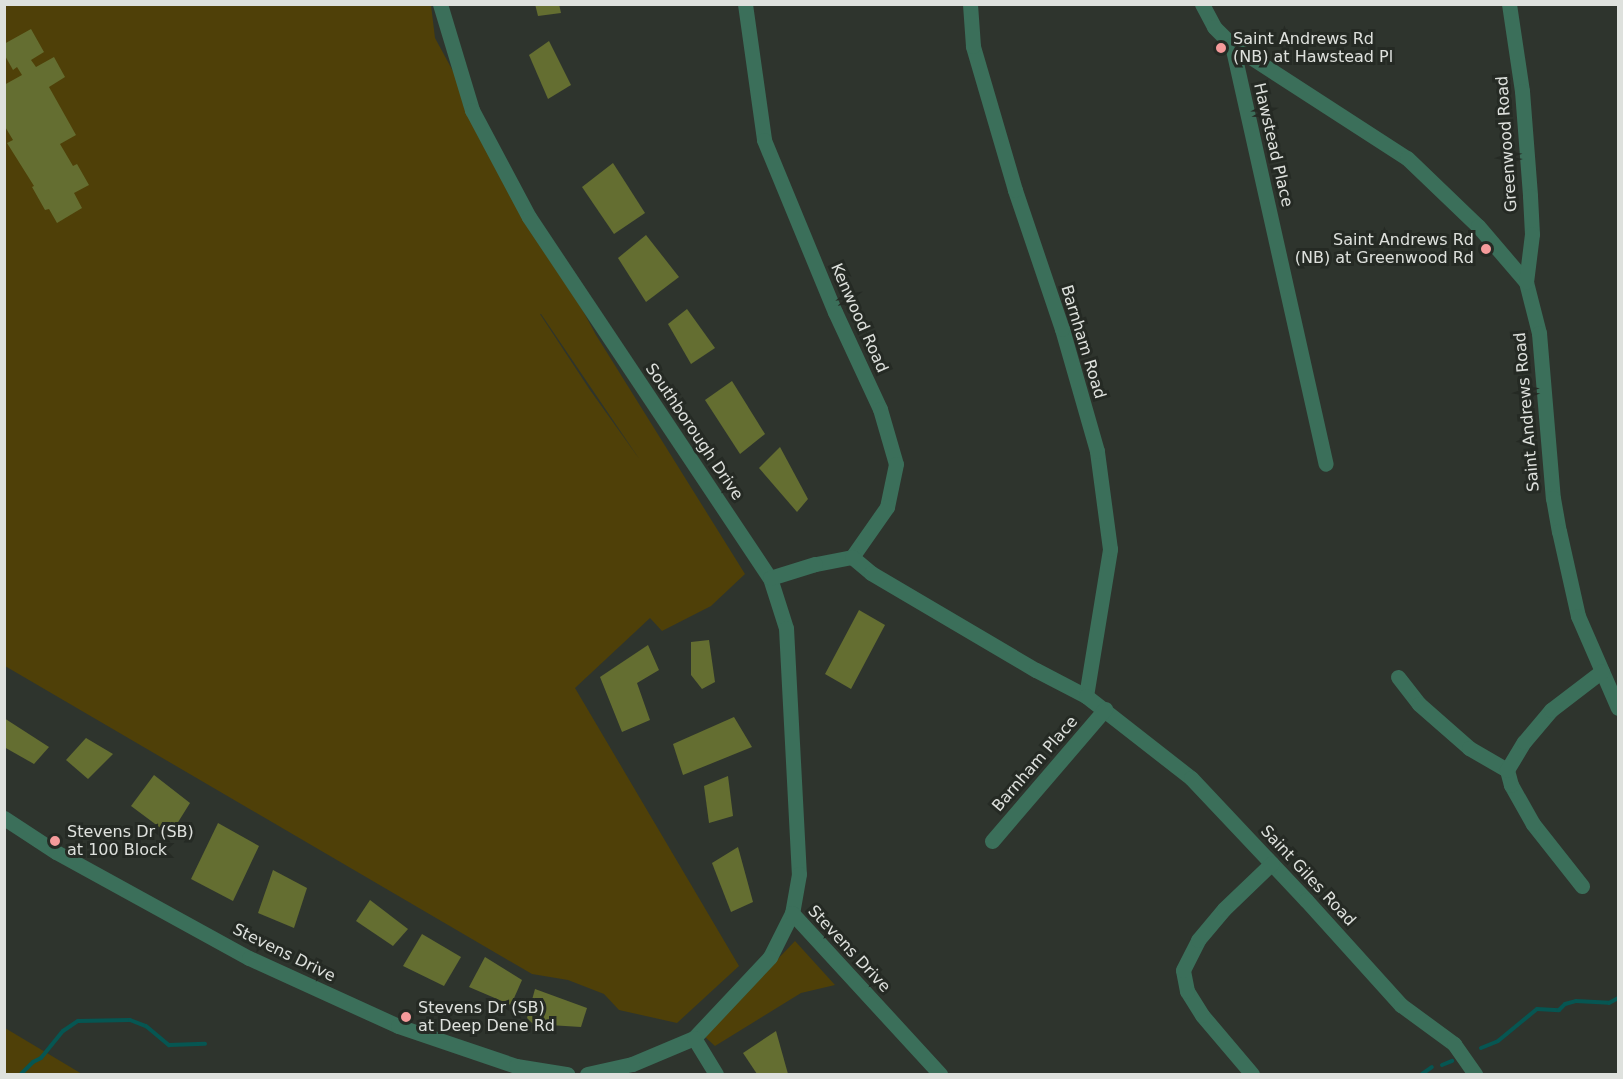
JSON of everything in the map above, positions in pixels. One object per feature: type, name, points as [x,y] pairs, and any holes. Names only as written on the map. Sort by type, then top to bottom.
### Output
[{"type":"street","name":"Southborough Drive","points":[[440,4],[472,110],[530,217],[770,578],[786,628],[799,863],[792,913]]},
{"type":"street","name":"Kenwood Road","points":[[745,4],[764,140],[835,312],[880,409],[896,464],[887,507],[852,557]]},
{"type":"street","name":"Barnham Road","points":[[970,4],[973,46],[1015,190],[1062,329],[1099,460],[1110,549],[1086,696]]},
{"type":"street","name":"Saint Andrews Road","points":[[1202,4],[1214,27],[1232,45],[1407,158],[1478,226],[1526,282],[1539,333],[1553,498],[1559,531],[1578,616],[1618,708]]},
{"type":"street","name":"Greenwood Road","points":[[1509,4],[1522,91],[1530,196],[1532,234],[1526,282]]},
{"type":"street","name":"Hawstead Place","points":[[1232,45],[1326,464]]},
{"type":"street","points":[[770,578],[816,564],[852,557],[880,579],[1105,709]]},
{"type":"street","points":[[1507,770],[1524,742],[1551,710],[1602,671]]},
{"type":"street","points":[[1398,677],[1419,704],[1469,748],[1507,770],[1511,785],[1533,824],[1582,886]]},
{"type":"street","name":"Barnham Place","points":[[992,841],[1105,709]]},
{"type":"street","name":"Saint Giles Road","points":[[1105,709],[1191,778],[1401,1005],[1454,1044],[1475,1074]]},
{"type":"street","name":"Stevens Drive","points":[[4,818],[56,852],[249,958],[387,1022],[516,1066],[567,1074]]},
{"type":"street","points":[[1251,1074],[1202,1015],[1187,991],[1183,970],[1198,940],[1217,917],[1272,863]]},
{"type":"street","name":"Stevens Drive","points":[[588,1074],[632,1064],[694,1038],[770,957],[792,913],[940,1074]]},
{"type":"street","points":[[694,1038],[716,1074]]},
{"type":"shaded area","points":[[4,5],[431,5],[435,38],[596,335],[745,574],[711,606],[662,631],[650,618],[575,688],[739,966],[677,1023],[619,1010],[604,994],[568,980],[532,974],[5,666]],"holes":[[[541,314],[640,460],[590,390]]]},
{"type":"shaded area","points":[[795,941],[835,985],[801,993],[715,1046],[704,1036]]},
{"type":"shaded area","points":[[5,1028],[82,1074],[5,1074]]},
{"type":"building","points":[[535,4],[559,4],[561,13],[538,16]]},
{"type":"building","points":[[31,29],[44,52],[31,60],[36,67],[54,57],[65,77],[49,87],[76,135],[60,144],[73,166],[77,164],[89,185],[74,193],[82,208],[57,223],[49,209],[45,210],[32,187],[34,186],[7,143],[13,140],[4,125],[4,85],[22,75],[17,67],[13,70],[4,54],[4,44]]},
{"type":"building","points":[[549,41],[571,85],[548,99],[529,55]]},
{"type":"building","points":[[613,163],[645,213],[614,234],[582,187]]},
{"type":"building","points":[[646,235],[679,277],[646,302],[618,258]]},
{"type":"building","points":[[687,309],[715,348],[691,364],[668,324]]},
{"type":"building","points":[[732,381],[765,434],[740,454],[705,400]]},
{"type":"building","points":[[780,447],[808,499],[797,512],[759,468]]},
{"type":"building","points":[[859,610],[885,625],[851,689],[825,674]]},
{"type":"building","points":[[709,640],[715,682],[702,689],[691,675],[691,642]]},
{"type":"building","points":[[648,645],[659,670],[637,683],[650,720],[622,732],[600,677]]},
{"type":"building","points":[[734,717],[752,747],[683,775],[673,744]]},
{"type":"building","points":[[4,718],[49,747],[34,764],[4,747]]},
{"type":"building","points":[[86,738],[113,754],[88,779],[66,760]]},
{"type":"building","points":[[154,775],[190,803],[170,835],[131,806]]},
{"type":"building","points":[[728,776],[733,816],[709,823],[704,786]]},
{"type":"building","points":[[218,823],[259,846],[233,901],[191,879]]},
{"type":"building","points":[[738,847],[753,902],[731,912],[712,863]]},
{"type":"building","points":[[273,870],[307,888],[294,928],[258,913]]},
{"type":"building","points":[[370,900],[408,929],[393,946],[356,921]]},
{"type":"building","points":[[422,934],[461,957],[444,986],[403,966]]},
{"type":"building","points":[[485,957],[522,980],[511,1005],[469,987]]},
{"type":"building","points":[[535,989],[587,1008],[581,1027],[533,1024],[527,1018]]},
{"type":"building","points":[[776,1031],[788,1074],[757,1074],[743,1053]]},
{"type":"waterway","points":[[1481,1048],[1498,1041],[1537,1009],[1559,1010],[1565,1004],[1576,1001],[1609,1003],[1618,998]]},
{"type":"waterway","points":[[21,1074],[33,1062],[41,1058],[63,1031],[78,1021],[130,1020],[146,1026],[169,1045],[205,1044]]},
{"type":"waterway","points":[[1442,1065],[1452,1061]]},
{"type":"waterway","points":[[1422,1074],[1432,1067]]},
{"type":"place","name":"Saint Andrews Rd (NB) at Hawstead Pl","points":[[1221,48]]},
{"type":"place","name":"Saint Andrews Rd (NB) at Greenwood Rd","points":[[1486,249]]},
{"type":"place","name":"Stevens Dr (SB) at 100 Block","points":[[55,841]]},
{"type":"place","name":"Stevens Dr (SB) at Deep Dene Rd","points":[[406,1017]]}]
